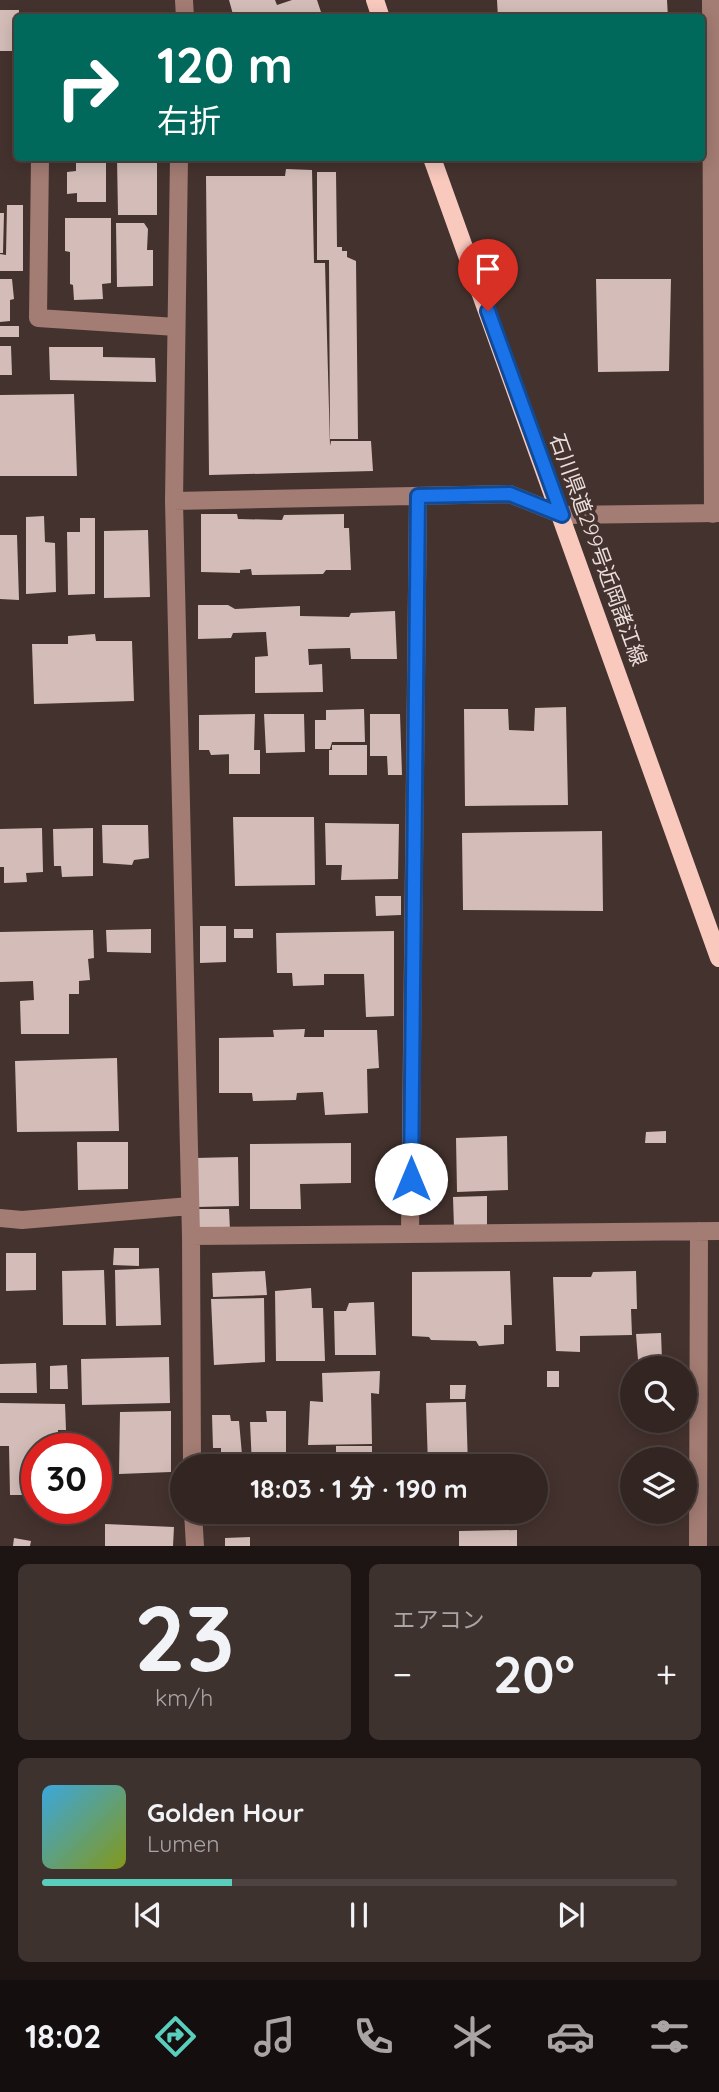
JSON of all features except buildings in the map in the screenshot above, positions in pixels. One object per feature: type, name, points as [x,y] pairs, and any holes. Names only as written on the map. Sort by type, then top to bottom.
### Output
[{"type":"main road","name":"石川県道299号近岡諸江線","points":[[433,161],[719,958]]},
{"type":"street","points":[[174,501],[510,494],[562,515],[716,513],[711,0]]},
{"type":"street","points":[[40,161],[38,318],[176,327]]},
{"type":"street","points":[[179,161],[174,501],[191,1236],[192,1454]]},
{"type":"street","points":[[410,1233],[418,496]]},
{"type":"street","points":[[0,1218],[22,1220],[190,1206]]},
{"type":"street","points":[[698,1546],[699,1231]]},
{"type":"street","points":[[191,1236],[719,1231]]},
{"type":"street","points":[[194,1524],[195,1546]]},
{"type":"route","points":[[411,1179],[418,496],[510,494],[562,515],[488,311]]}]
